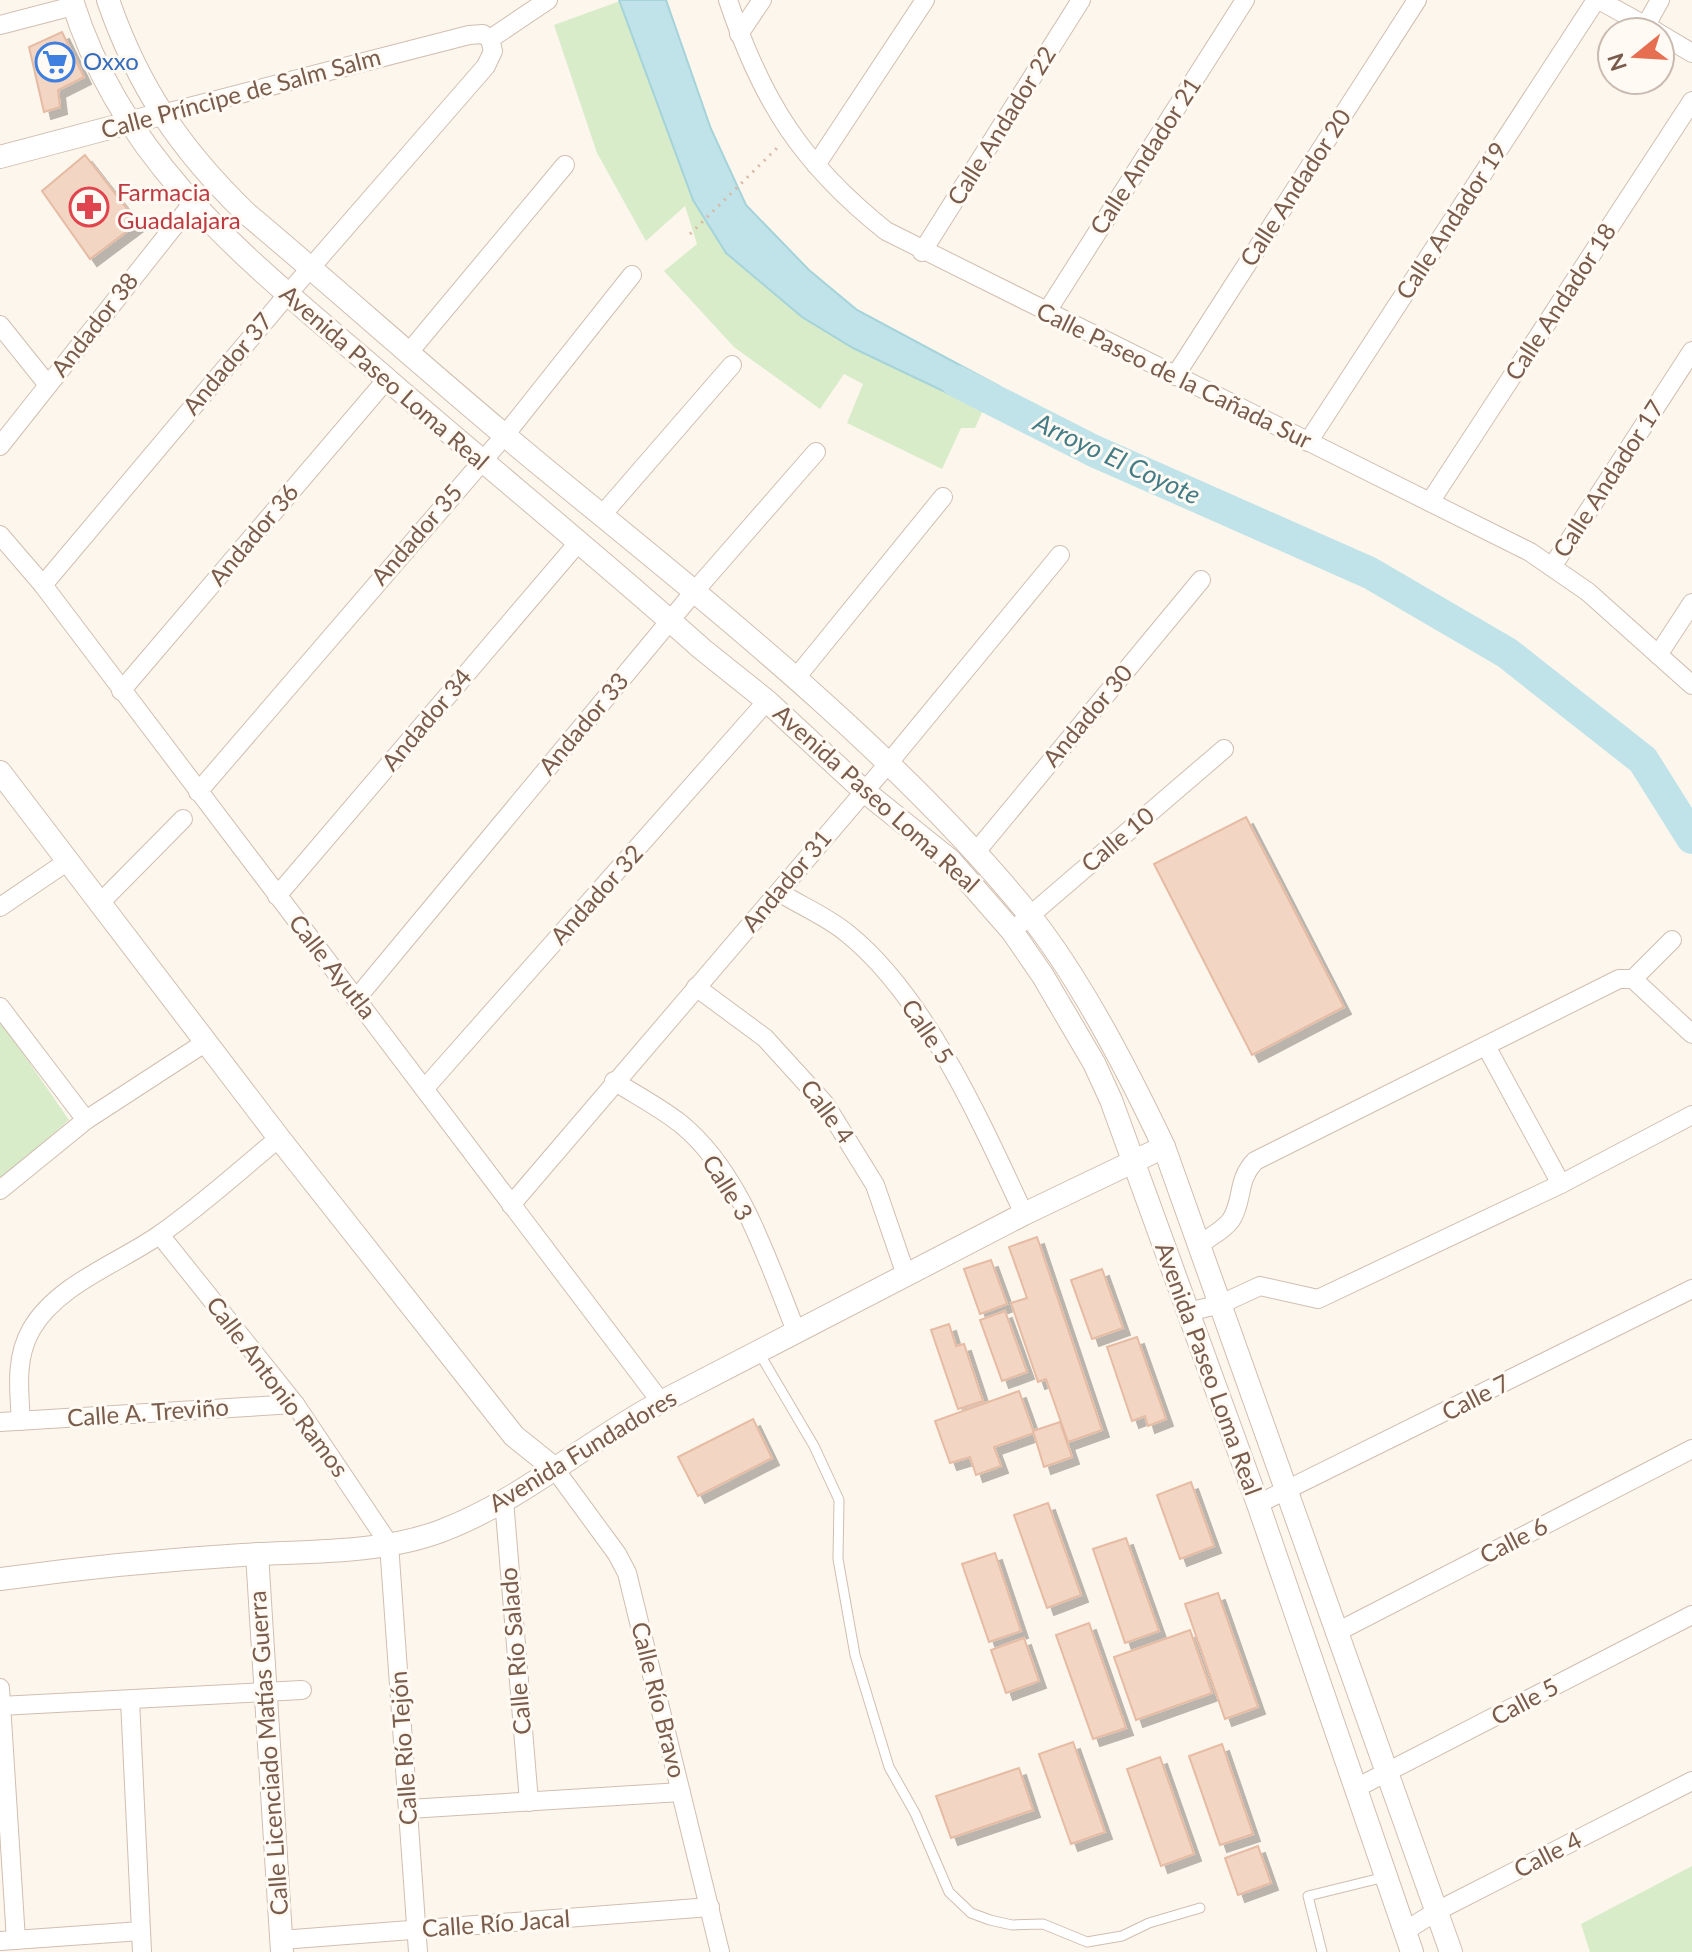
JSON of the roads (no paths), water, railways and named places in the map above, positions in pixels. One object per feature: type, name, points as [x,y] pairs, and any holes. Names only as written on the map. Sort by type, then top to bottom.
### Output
[{"type":"street","name":"Avenida Paseo Loma Real","points":[[108,0],[133,65],[162,114],[200,168],[505,435],[795,679],[975,853],[1029,915],[1094,1063],[1188,1312],[1358,1787],[1408,1942]]},
{"type":"street","name":"Calle Príncipe de Salm Salm","points":[[0,157],[162,114],[487,36],[548,0]]},
{"type":"street","name":"Calle Paseo de la Cañada Sur","points":[[728,0],[739,34],[790,135],[867,216],[922,252],[1530,552],[1588,592],[1692,685]]},
{"type":"street","points":[[739,34],[762,0]]},
{"type":"street","points":[[816,165],[925,0]]},
{"type":"street","name":"Calle Andador 22","points":[[922,252],[1081,0]]},
{"type":"street","name":"Calle Andador 21","points":[[1046,313],[1245,0]]},
{"type":"street","name":"Calle Andador 20","points":[[1175,376],[1417,0]]},
{"type":"street","points":[[1597,0],[1627,16]]},
{"type":"street","name":"Calle Andador 19","points":[[1308,442],[1597,0]]},
{"type":"street","name":"Avenida Paseo Loma Real","points":[[72,3],[129,125],[191,205],[287,295],[577,544],[767,701],[864,791],[950,860],[1012,931],[1052,969],[1132,1080],[1164,1147],[1200,1244],[1335,1633],[1451,1952]]},
{"type":"street","points":[[0,25],[72,3]]},
{"type":"street","name":"Andador 37","points":[[43,585],[287,295],[486,66],[493,51],[487,36]]},
{"type":"street","name":"Calle Andador 18","points":[[1430,502],[1692,101]]},
{"type":"street","points":[[410,351],[565,165]]},
{"type":"street","name":"Andador 38","points":[[0,446],[191,205]]},
{"type":"street","name":"Andador 35","points":[[198,792],[505,435],[632,275]]},
{"type":"street","points":[[0,325],[48,385]]},
{"type":"street","name":"Calle Andador 17","points":[[1552,567],[1692,351]]},
{"type":"street","points":[[602,515],[732,365]]},
{"type":"street","name":"Andador 36","points":[[121,691],[387,379]]},
{"type":"street","name":"Andador 33","points":[[356,999],[693,593],[816,452]]},
{"type":"street","points":[[795,679],[943,497]]},
{"type":"street","name":"Calle Ayutla","points":[[0,535],[43,585],[661,1402]]},
{"type":"street","name":"Andador 34","points":[[277,896],[577,544]]},
{"type":"street","name":"Andador 31","points":[[511,1205],[887,765],[1060,555]]},
{"type":"street","name":"Andador 30","points":[[975,853],[1201,580]]},
{"type":"street","points":[[1658,655],[1692,603]]},
{"type":"street","name":"Andador 32","points":[[425,1088],[767,701]]},
{"type":"street","name":"Calle 10","points":[[1012,931],[1224,749]]},
{"type":"street","points":[[0,772],[279,1138],[514,1436],[554,1468]]},
{"type":"street","points":[[100,903],[183,819]]},
{"type":"street","points":[[0,907],[68,861]]},
{"type":"street","name":"Calle 5","points":[[779,892],[848,933],[916,1011],[956,1077],[1024,1214]]},
{"type":"street","points":[[1633,979],[1672,940]]},
{"type":"street","points":[[1200,1244],[1230,1221],[1237,1205],[1239,1186],[1255,1161],[1619,979],[1633,979],[1692,1034]]},
{"type":"street","name":"Calle 4","points":[[696,987],[765,1038],[825,1104],[875,1185],[906,1275]]},
{"type":"street","points":[[0,1007],[86,1120]]},
{"type":"street","points":[[0,1190],[86,1120],[206,1042]]},
{"type":"street","points":[[1486,1046],[1561,1184]]},
{"type":"street","name":"Calle 3","points":[[614,1081],[683,1126],[715,1164],[740,1202],[796,1331]]},
{"type":"street","points":[[1188,1312],[1221,1304],[1260,1286],[1318,1299],[1561,1184],[1692,1115]]},
{"type":"street","points":[[21,1421],[18,1377],[31,1329],[67,1293],[160,1235],[279,1138]]},
{"type":"street","name":"Avenida Fundadores","points":[[0,1579],[126,1562],[389,1544],[441,1531],[504,1500],[620,1423],[1024,1214],[1164,1147]]},
{"type":"street","name":"Calle Antonio Ramos","points":[[160,1235],[295,1404],[389,1544]]},
{"type":"street","name":"Calle 7","points":[[1258,1504],[1288,1492],[1692,1289]]},
{"type":"street","name":"Calle A. Treviño","points":[[0,1422],[295,1404]]},
{"type":"street","name":"Calle 6","points":[[1335,1633],[1692,1449]]},
{"type":"street","name":"Calle Río Bravo","points":[[554,1468],[617,1554],[627,1573],[720,1952]]},
{"type":"street","name":"Calle Río Salado","points":[[504,1500],[529,1802]]},
{"type":"street","name":"Calle Río Tejón","points":[[389,1544],[418,1952]]},
{"type":"street","name":"Calle Licenciado Matías Guerra","points":[[257,1554],[263,1693],[282,1946]]},
{"type":"street","name":"Calle 5","points":[[1358,1787],[1692,1615]]},
{"type":"street","points":[[141,1931],[8,1941],[1,1700],[130,1700],[302,1690]]},
{"type":"street","points":[[130,1700],[142,1952]]},
{"type":"street","name":"Calle 4","points":[[1408,1942],[1437,1911],[1692,1781]]},
{"type":"street","points":[[409,1809],[681,1792]]},
{"type":"street","name":"Calle Río Jacal","points":[[282,1946],[416,1930],[710,1907]]},
{"type":"lane","points":[[758,1351],[814,1446],[839,1500],[838,1559],[855,1655],[889,1767],[915,1813],[949,1892],[971,1913],[1012,1925],[1043,1924],[1087,1942],[1122,1936],[1149,1923],[1200,1908]]},
{"type":"lane","points":[[1322,1952],[1308,1896],[1387,1877]]},
{"type":"water","points":[[619,0],[666,0],[711,129],[746,205],[809,270],[857,310],[999,386],[987,412],[853,348],[802,317],[726,253],[693,200]]},
{"type":"waterway","name":"Arroyo El Coyote","points":[[956,381],[1094,451],[1370,573],[1507,653],[1643,760],[1692,838]]},
{"type":"place","name":"Oxxo","points":[[55,62]]},
{"type":"place","name":"Farmacia Guadalajara","points":[[89,207]]}]
